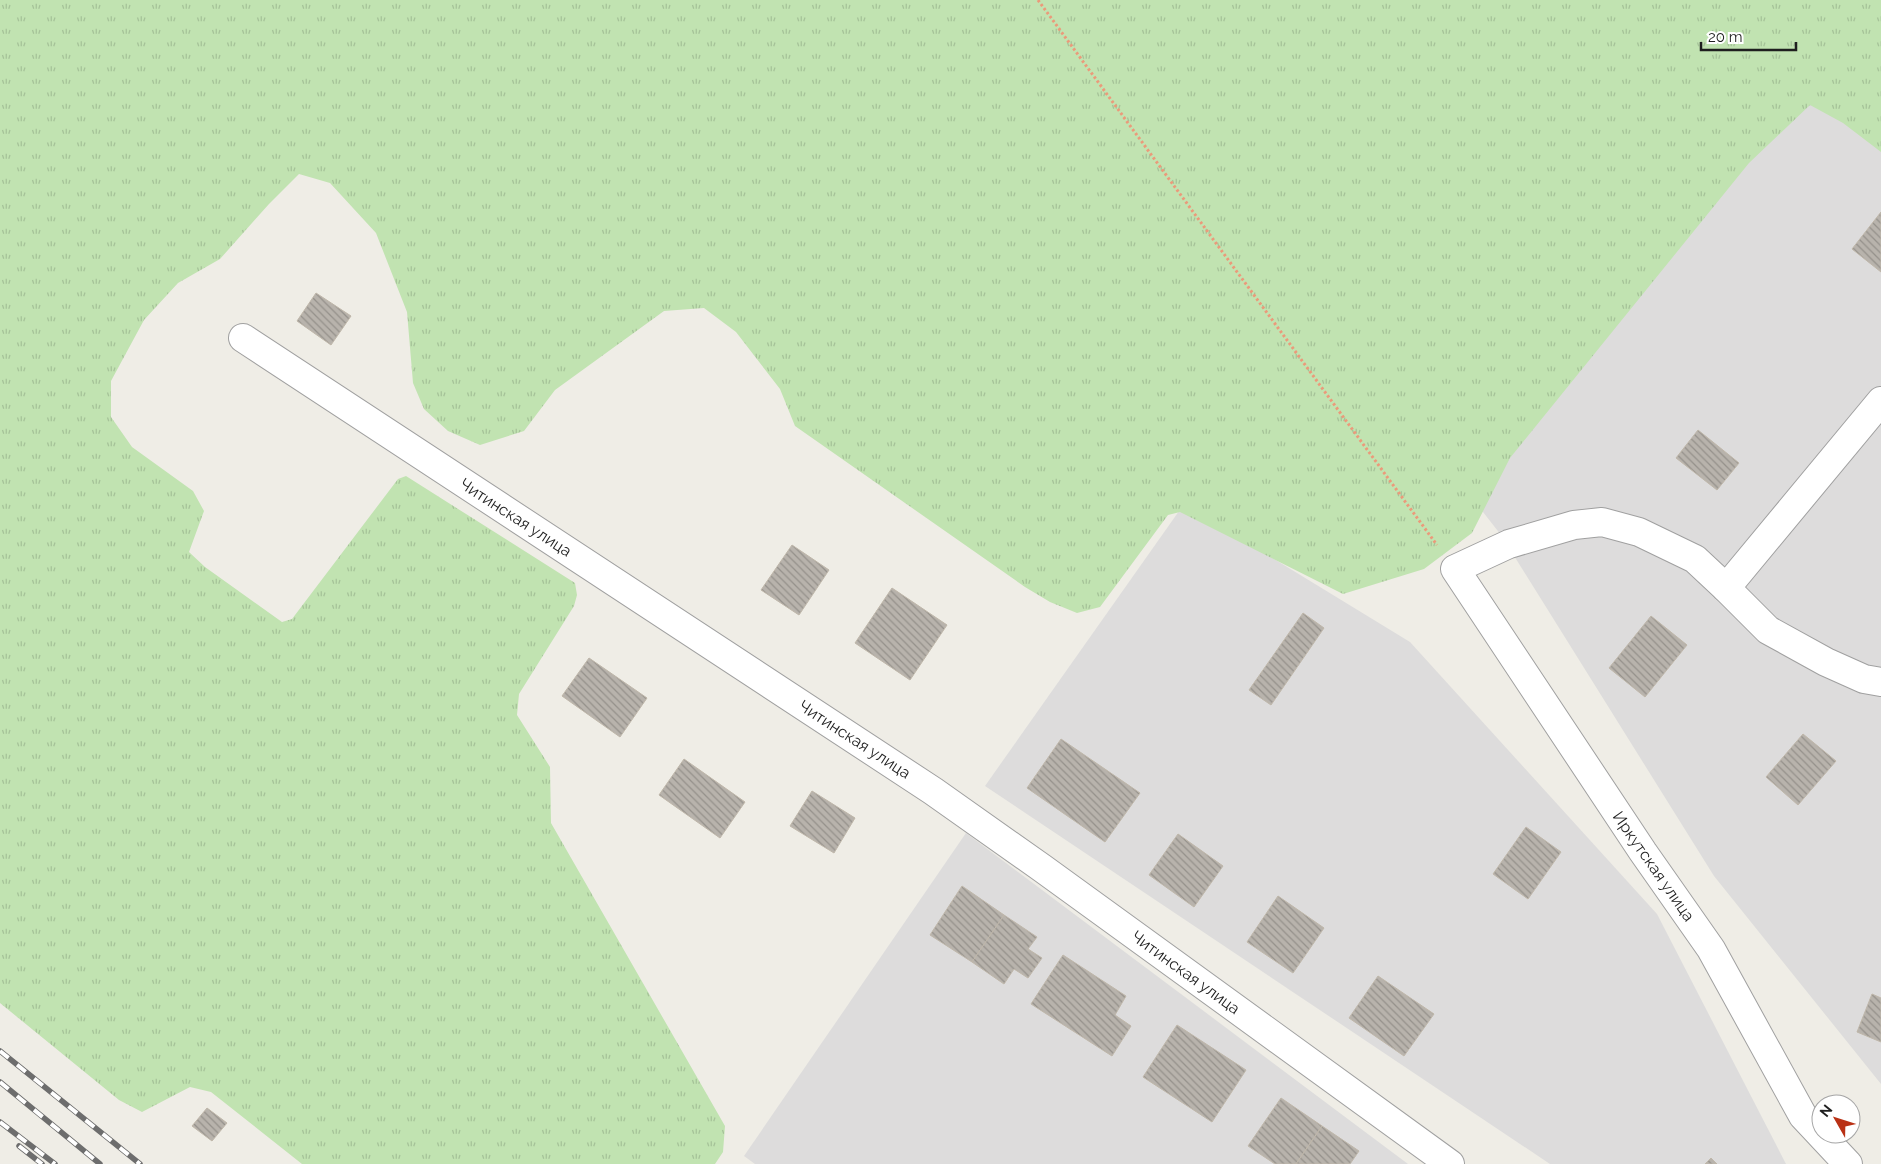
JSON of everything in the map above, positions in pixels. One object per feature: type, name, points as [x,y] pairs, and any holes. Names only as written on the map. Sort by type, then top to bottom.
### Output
[{"type":"street","name":"Читинская улица","points":[[243,338],[932,790],[1450,1164]]},
{"type":"street","points":[[1726,588],[1881,401]]},
{"type":"street","points":[[1455,569],[1510,544],[1574,525],[1602,522],[1639,532],[1695,559],[1768,630],[1826,662],[1864,679],[1881,682]]},
{"type":"street","name":"Иркутская улица","points":[[1455,569],[1643,852],[1711,949],[1802,1116],[1848,1164]]},
{"type":"path","points":[[1038,0],[1455,569]]},
{"type":"shaded area","points":[[1881,0],[1881,1084],[1714,876],[1501,535],[1458,480]]},
{"type":"shaded area","points":[[1184,504],[1410,642],[1657,914],[1786,1164],[1550,1164],[985,786]]},
{"type":"shaded area","points":[[966,833],[1408,1164],[755,1164],[744,1156]]},
{"type":"green space","points":[[0,0],[1881,0],[1881,152],[1843,123],[1810,105],[1749,163],[1510,458],[1472,533],[1424,569],[1343,594],[1180,512],[1168,515],[1100,607],[1077,613],[1050,602],[1025,587],[795,426],[780,389],[736,332],[704,308],[664,311],[555,390],[524,431],[480,445],[448,431],[424,409],[413,383],[407,312],[376,233],[330,183],[299,174],[269,204],[220,259],[178,283],[144,320],[111,381],[111,417],[132,447],[193,491],[204,511],[189,552],[205,567],[282,622],[292,619],[398,479],[406,476],[575,583],[577,595],[574,606],[519,694],[517,715],[550,767],[551,823],[725,1126],[723,1152],[715,1164],[302,1164],[211,1092],[190,1087],[142,1112],[119,1100],[0,1003]]},
{"type":"building","points":[[1881,212],[1881,272],[1852,249]]},
{"type":"building","points":[[316,293],[351,316],[331,345],[297,321]]},
{"type":"building","points":[[1698,430],[1739,463],[1717,490],[1676,458]]},
{"type":"building","points":[[792,545],[829,570],[799,615],[761,590]]},
{"type":"building","points":[[892,588],[947,625],[910,680],[855,643]]},
{"type":"building","points":[[1303,613],[1324,628],[1271,705],[1249,690]]},
{"type":"building","points":[[1651,616],[1687,645],[1645,697],[1609,668]]},
{"type":"building","points":[[589,658],[647,698],[620,737],[562,696]]},
{"type":"building","points":[[1803,734],[1836,761],[1798,805],[1766,777]]},
{"type":"building","points":[[1061,739],[1140,793],[1105,842],[1027,788]]},
{"type":"building","points":[[684,759],[745,802],[720,838],[659,795]]},
{"type":"building","points":[[812,791],[855,818],[834,853],[790,826]]},
{"type":"building","points":[[1526,827],[1561,852],[1528,899],[1493,874]]},
{"type":"building","points":[[1178,834],[1223,866],[1194,907],[1149,875]]},
{"type":"building","points":[[962,886],[1004,915],[972,962],[930,935]]},
{"type":"building","points":[[1278,896],[1324,928],[1293,973],[1247,942]]},
{"type":"building","points":[[1004,915],[1037,937],[1028,949],[1042,958],[1028,978],[1014,969],[1004,984],[972,962]]},
{"type":"building","points":[[1063,955],[1126,996],[1115,1015],[1131,1026],[1112,1056],[1031,1004]]},
{"type":"building","points":[[1378,976],[1434,1014],[1404,1056],[1349,1018]]},
{"type":"building","points":[[1872,994],[1881,998],[1881,1042],[1857,1032]]},
{"type":"building","points":[[1177,1025],[1246,1070],[1212,1122],[1143,1077]]},
{"type":"building","points":[[1281,1098],[1322,1126],[1296,1164],[1275,1164],[1248,1146]]},
{"type":"building","points":[[207,1108],[227,1123],[212,1141],[192,1126]]},
{"type":"building","points":[[1322,1126],[1359,1151],[1350,1164],[1296,1164]]},
{"type":"building","points":[[1711,1158],[1717,1164],[1705,1164]]},
{"type":"railway","points":[[0,1051],[140,1164]]},
{"type":"railway","points":[[0,1082],[100,1164]]},
{"type":"railway","points":[[0,1122],[55,1164]]},
{"type":"railway","points":[[19,1146],[42,1164]]}]
